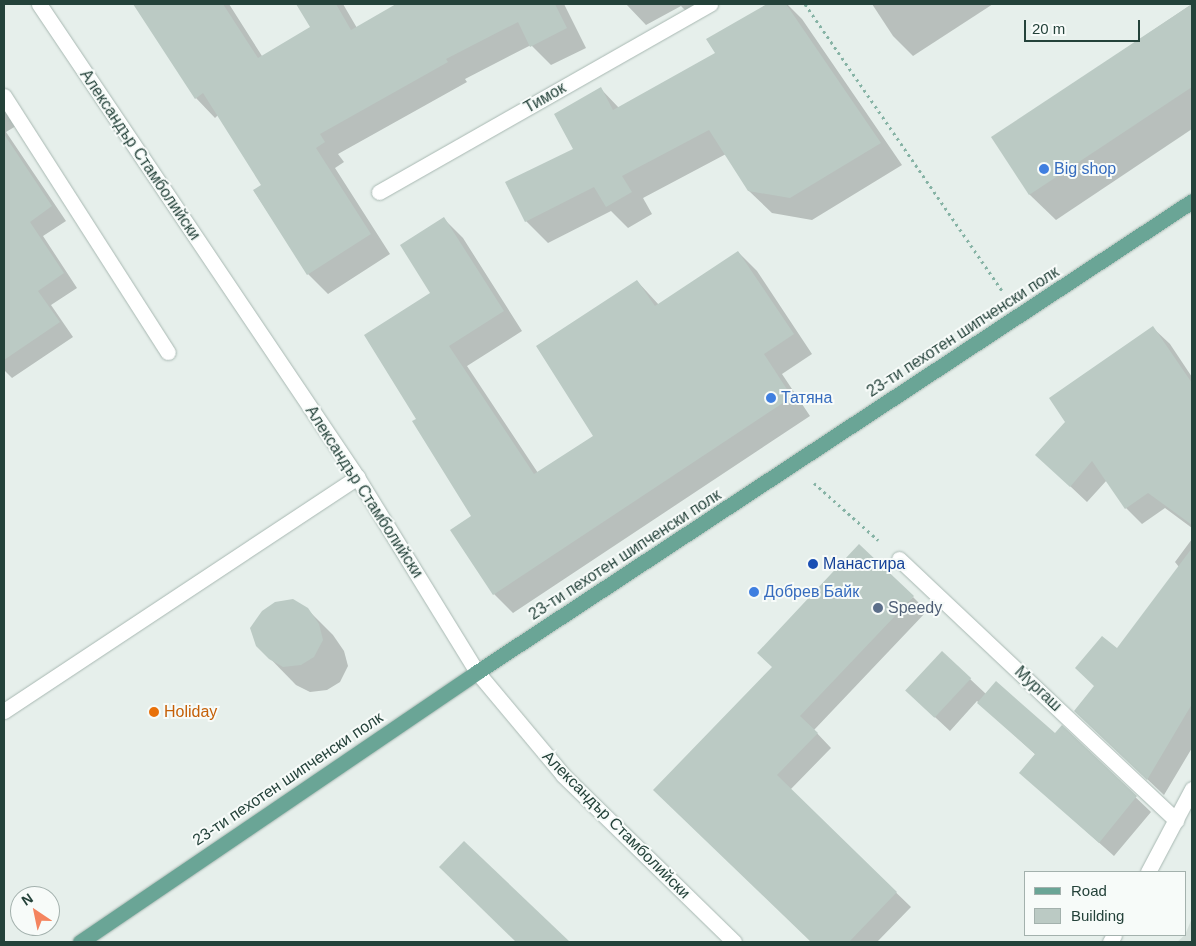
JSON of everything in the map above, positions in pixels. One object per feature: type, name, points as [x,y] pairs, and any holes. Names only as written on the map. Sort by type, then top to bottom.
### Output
[{"type":"main road","name":"23-ти пехотен шипченски полк","points":[[80,942],[477,672],[1192,201]]},
{"type":"street","name":"Александър Стамболийски","points":[[39,4],[357,476],[477,672],[562,775],[734,942]]},
{"type":"street","name":"Тимок","points":[[379,192],[710,4]]},
{"type":"street","points":[[4,96],[168,352]]},
{"type":"street","points":[[4,711],[357,476]]},
{"type":"street","name":"Мургаш","points":[[899,559],[1176,820]]},
{"type":"street","points":[[1149,871],[1192,789]]},
{"type":"path","points":[[805,4],[1020,316]]},
{"type":"path","points":[[793,465],[899,559]]},
{"type":"shaded area","points":[[1192,918],[1192,942],[1177,942],[1186,936]]},
{"type":"building","points":[[133,4],[223,4],[258,58],[310,27],[296,4],[336,4],[351,30],[396,4],[555,4],[567,28],[530,47],[518,22],[446,59],[448,62],[320,134],[325,142],[316,148],[371,234],[307,275],[253,190],[261,185],[203,93],[195,99]]},
{"type":"building","points":[[767,4],[786,4],[881,143],[790,198],[748,191],[709,130],[622,176],[632,192],[606,207],[594,187],[525,222],[505,182],[573,149],[554,114],[601,87],[613,110],[715,53],[706,39]]},
{"type":"building","points":[[1192,4],[1192,87],[1029,195],[991,137]]},
{"type":"building","points":[[4,134],[52,206],[30,222],[64,273],[38,291],[60,322],[4,360]]},
{"type":"building","points":[[444,217],[504,311],[449,346],[534,474],[593,436],[536,346],[637,280],[655,306],[738,251],[794,334],[764,354],[792,397],[493,595],[450,530],[471,516],[412,421],[416,419],[364,335],[430,293],[400,245]]},
{"type":"building","points":[[1153,326],[1192,383],[1192,525],[1148,493],[1125,509],[1092,461],[1070,487],[1035,455],[1065,422],[1049,398]]},
{"type":"building","points":[[859,544],[914,596],[800,716],[818,733],[777,775],[897,892],[849,942],[811,942],[653,790],[772,667],[757,653]]},
{"type":"building","points":[[1192,548],[1192,704],[1147,780],[1074,711],[1094,686],[1075,668],[1102,636],[1117,648]]},
{"type":"building","points":[[293,599],[308,608],[319,624],[323,640],[314,657],[301,665],[283,667],[269,659],[256,646],[250,628],[262,611],[275,602]]},
{"type":"building","points":[[942,651],[971,678],[934,718],[905,690]]},
{"type":"building","points":[[996,681],[1055,733],[1062,725],[1137,796],[1099,843],[1019,773],[1035,754],[977,703]]},
{"type":"building","points":[[464,841],[570,942],[516,942],[439,867]]},
{"type":"place","name":"Big shop","points":[[1044,169]]},
{"type":"place","name":"Татяна","points":[[771,398]]},
{"type":"place","name":"Манастира","points":[[813,564]]},
{"type":"place","name":"Добрев Байк","points":[[754,592]]},
{"type":"place","name":"Speedy","points":[[878,608]]},
{"type":"place","name":"Holiday","points":[[154,712]]}]
